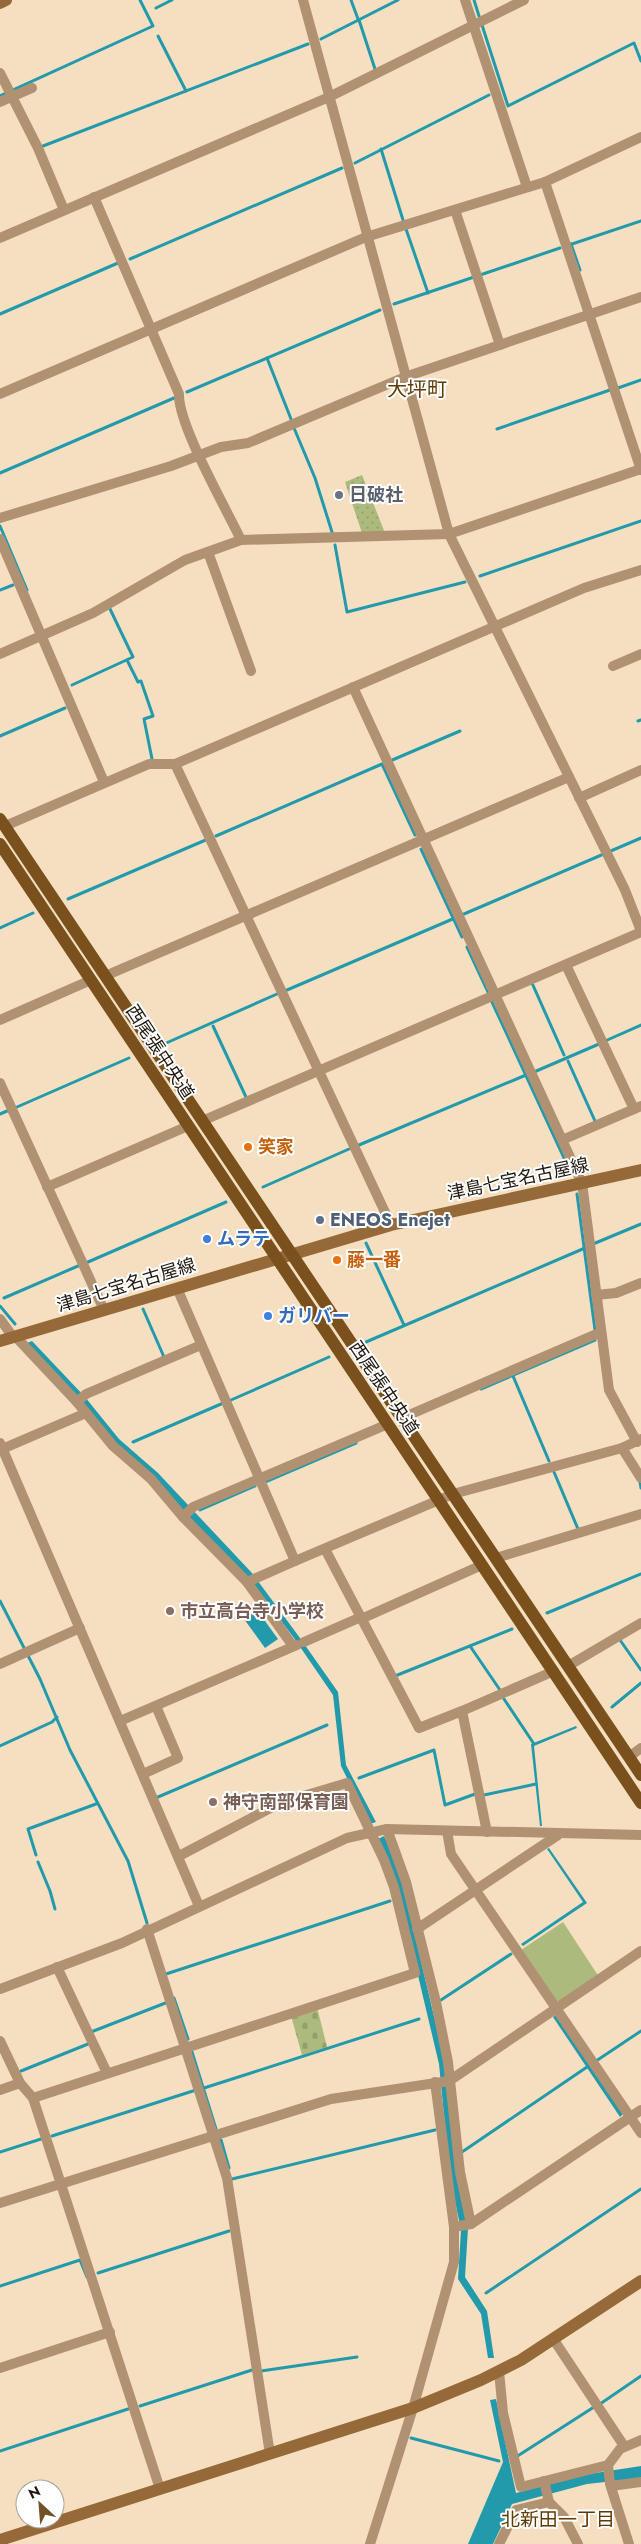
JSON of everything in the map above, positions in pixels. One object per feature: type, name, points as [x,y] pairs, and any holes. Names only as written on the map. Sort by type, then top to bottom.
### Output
[{"type":"main road","name":"西尾張中央道","points":[[2,822],[641,1775]]},
{"type":"main road","name":"西尾張中央道","points":[[0,844],[641,1803]]},
{"type":"street","points":[[0,3],[6,0]]},
{"type":"street","points":[[202,1120],[641,932],[606,853],[449,534],[366,237],[303,0]]},
{"type":"street","points":[[465,0],[527,187]]},
{"type":"street","points":[[0,238],[328,98],[524,0]]},
{"type":"street","points":[[0,73],[38,148],[64,210]]},
{"type":"street","points":[[0,102],[10,93],[32,88]]},
{"type":"street","points":[[0,394],[366,237],[545,182],[641,137]]},
{"type":"street","points":[[0,654],[92,614],[185,560],[241,540],[449,534],[641,469],[545,182]]},
{"type":"street","points":[[94,197],[179,394],[181,411],[199,456],[241,540]]},
{"type":"street","points":[[455,210],[500,345]]},
{"type":"street","points":[[0,518],[199,456],[221,447],[248,443],[405,376],[641,297]]},
{"type":"street","points":[[0,539],[104,782]]},
{"type":"street","points":[[208,552],[251,671]]},
{"type":"street","points":[[2,822],[149,764],[175,764],[584,588],[641,570]]},
{"type":"street","points":[[613,666],[641,654]]},
{"type":"street","points":[[251,1580],[453,1494],[622,1448],[639,1441],[608,1390],[582,1182],[422,840],[353,687]]},
{"type":"street","points":[[175,764],[247,914],[391,1225]]},
{"type":"street","points":[[579,798],[641,770]]},
{"type":"street","points":[[105,976],[569,777]]},
{"type":"street","points":[[562,1140],[637,1108],[566,965]]},
{"type":"street","points":[[0,1020],[92,980]]},
{"type":"street","points":[[0,1083],[104,1310]]},
{"type":"street","points":[[47,1187],[188,1126]]},
{"type":"street","name":"津島七宝名古屋線","points":[[0,1341],[391,1225],[641,1170]]},
{"type":"street","points":[[596,1295],[616,1293],[641,1283]]},
{"type":"street","points":[[177,1288],[294,1562]]},
{"type":"street","points":[[0,1319],[14,1336],[80,1399],[86,1413],[113,1446],[187,1513],[251,1580],[298,1644]]},
{"type":"street","points":[[402,1418],[601,1332]]},
{"type":"street","points":[[80,1399],[201,1345]]},
{"type":"street","points":[[86,1413],[1,1447],[199,1906]]},
{"type":"street","points":[[187,1513],[388,1424]]},
{"type":"street","points":[[622,1448],[641,1478]]},
{"type":"street","points":[[496,1558],[641,1514]]},
{"type":"street","points":[[325,1549],[419,1728],[554,1671]]},
{"type":"street","points":[[120,1721],[482,1565]]},
{"type":"street","points":[[568,1666],[641,1623]]},
{"type":"street","points":[[0,1664],[80,1628]]},
{"type":"street","points":[[143,1774],[178,1758],[156,1706]]},
{"type":"street","points":[[462,1711],[487,1832]]},
{"type":"street","points":[[629,1757],[641,1748]]},
{"type":"street","points":[[33,2098],[415,1973],[394,1887],[384,1860],[347,1783],[280,1803],[179,1856]]},
{"type":"street","points":[[387,1829],[406,1882],[436,2002],[442,2082],[463,2226]]},
{"type":"street","points":[[0,1989],[122,1942],[347,1838],[370,1831],[387,1829],[558,1835],[641,1835]]},
{"type":"street","points":[[447,1831],[451,1854],[641,2133]]},
{"type":"street","points":[[417,1930],[558,1835]]},
{"type":"street","points":[[147,1929],[226,2178],[270,2454]]},
{"type":"street","points":[[0,2203],[331,2098],[442,2082],[641,1951]]},
{"type":"street","points":[[57,1967],[107,2074]]},
{"type":"street","points":[[0,2042],[20,2083],[33,2098],[63,2184],[160,2488]]},
{"type":"street","points":[[370,2544],[413,2408],[463,2226],[460,2172],[442,2082]]},
{"type":"street","points":[[0,2090],[20,2083]]},
{"type":"street","points":[[463,2226],[641,2110]]},
{"type":"street","points":[[0,2540],[413,2408],[499,2371],[554,2340],[641,2281]]},
{"type":"street","points":[[0,2368],[110,2332]]},
{"type":"street","points":[[554,2340],[624,2446]]},
{"type":"street","points":[[499,2371],[503,2413],[521,2487],[608,2467]]},
{"type":"street","points":[[629,2544],[611,2485],[608,2467],[613,2456],[624,2446],[641,2440]]},
{"type":"street","points":[[544,2481],[549,2502],[564,2517],[578,2544]]},
{"type":"street","points":[[611,2485],[641,2482]]},
{"type":"street","points":[[500,2544],[516,2510],[549,2502]]},
{"type":"green space","points":[[362,475],[385,533],[362,533],[345,482]]},
{"type":"green space","points":[[563,1922],[599,1977],[562,2001],[556,2001],[521,1950]]},
{"type":"green space","points":[[317,2007],[327,2047],[302,2055],[291,2016]]},
{"type":"water","points":[[32,1341],[85,1397],[119,1439],[158,1473],[252,1573],[300,1638],[338,1692],[346,1765],[376,1822],[370,1824],[341,1766],[333,1695],[294,1638],[247,1576],[115,1442],[27,1343]]},
{"type":"water","points":[[257,1610],[278,1639],[265,1648],[244,1619]]},
{"type":"water","points":[[576,1726],[577,1728],[534,1746],[542,1826],[540,1826],[531,1744]]},
{"type":"water","points":[[384,1836],[403,1885],[445,2063],[468,2228],[465,2277],[487,2311],[494,2358],[488,2358],[481,2314],[458,2279],[461,2230],[450,2177],[439,2064],[397,1887],[378,1839]]},
{"type":"water","points":[[549,1848],[587,1903],[523,1946],[521,1944],[583,1902],[547,1849]]},
{"type":"water","points":[[556,2015],[623,2114],[620,2117],[553,2017]]},
{"type":"water","points":[[496,2399],[516,2493],[582,2475],[641,2466],[641,2478],[587,2484],[512,2504],[493,2544],[468,2544],[503,2462],[490,2400]]},
{"type":"waterway","points":[[0,96],[153,26],[140,0]]},
{"type":"waterway","points":[[156,8],[172,0]]},
{"type":"waterway","points":[[351,0],[358,19]]},
{"type":"waterway","points":[[321,39],[398,0]]},
{"type":"waterway","points":[[474,0],[479,16]]},
{"type":"waterway","points":[[359,20],[375,69]]},
{"type":"waterway","points":[[482,25],[508,106],[634,43],[641,61]]},
{"type":"waterway","points":[[158,36],[186,91]]},
{"type":"waterway","points":[[43,146],[308,44]]},
{"type":"waterway","points":[[355,163],[489,95]]},
{"type":"waterway","points":[[381,149],[403,220]]},
{"type":"waterway","points":[[130,259],[342,168]]},
{"type":"waterway","points":[[569,245],[641,221]]},
{"type":"waterway","points":[[406,229],[428,293]]},
{"type":"waterway","points":[[571,244],[580,270]]},
{"type":"waterway","points":[[394,304],[560,248]]},
{"type":"waterway","points":[[0,314],[118,263]]},
{"type":"waterway","points":[[187,392],[380,310]]},
{"type":"waterway","points":[[267,358],[291,419]]},
{"type":"waterway","points":[[618,388],[641,380]]},
{"type":"waterway","points":[[497,429],[610,390]]},
{"type":"waterway","points":[[0,473],[174,398]]},
{"type":"waterway","points":[[294,428],[315,478],[332,532]]},
{"type":"waterway","points":[[480,576],[641,521]]},
{"type":"waterway","points":[[0,526],[27,590]]},
{"type":"waterway","points":[[335,545],[347,612],[465,582]]},
{"type":"waterway","points":[[0,590],[13,585]]},
{"type":"waterway","points":[[72,685],[133,657],[110,609]]},
{"type":"waterway","points":[[127,660],[138,682],[141,681],[153,716],[144,719],[152,759]]},
{"type":"waterway","points":[[0,736],[65,708]]},
{"type":"waterway","points":[[390,761],[460,731]]},
{"type":"waterway","points":[[216,836],[382,764],[415,835]]},
{"type":"waterway","points":[[464,914],[641,838]]},
{"type":"waterway","points":[[68,899],[208,839]]},
{"type":"waterway","points":[[421,849],[462,937]]},
{"type":"waterway","points":[[0,928],[33,913]]},
{"type":"waterway","points":[[287,990],[455,918]]},
{"type":"waterway","points":[[467,947],[488,992]]},
{"type":"waterway","points":[[532,983],[564,1055]]},
{"type":"waterway","points":[[164,1044],[277,994]]},
{"type":"waterway","points":[[492,1002],[571,1173]]},
{"type":"waterway","points":[[605,1041],[641,1025]]},
{"type":"waterway","points":[[213,1026],[246,1097]]},
{"type":"waterway","points":[[534,1072],[599,1044]]},
{"type":"waterway","points":[[17,1107],[129,1058]]},
{"type":"waterway","points":[[568,1061],[595,1121]]},
{"type":"waterway","points":[[359,1145],[526,1075]]},
{"type":"waterway","points":[[0,1114],[7,1111]]},
{"type":"waterway","points":[[263,1187],[349,1149]]},
{"type":"waterway","points":[[577,1194],[595,1330]]},
{"type":"waterway","points":[[88,1262],[226,1202]]},
{"type":"waterway","points":[[593,1244],[641,1224]]},
{"type":"waterway","points":[[366,1243],[404,1325]]},
{"type":"waterway","points":[[366,1342],[585,1248]]},
{"type":"waterway","points":[[4,1298],[78,1266]]},
{"type":"waterway","points":[[0,1306],[15,1324]]},
{"type":"waterway","points":[[143,1309],[164,1357],[162,1358]]},
{"type":"waterway","points":[[481,1389],[595,1340]]},
{"type":"waterway","points":[[231,1400],[329,1357]]},
{"type":"waterway","points":[[513,1376],[549,1461]]},
{"type":"waterway","points":[[133,1442],[221,1404]]},
{"type":"waterway","points":[[265,1482],[356,1443]]},
{"type":"waterway","points":[[554,1472],[578,1529]]},
{"type":"waterway","points":[[640,1482],[641,1488]]},
{"type":"waterway","points":[[200,1510],[255,1486]]},
{"type":"waterway","points":[[547,1613],[641,1574]]},
{"type":"waterway","points":[[0,1601],[40,1679],[70,1750],[128,1861],[147,1923]]},
{"type":"waterway","points":[[395,1676],[512,1629]]},
{"type":"waterway","points":[[620,1640],[641,1670]]},
{"type":"waterway","points":[[470,1646],[500,1690]]},
{"type":"waterway","points":[[612,1707],[641,1683]]},
{"type":"waterway","points":[[504,1699],[534,1744]]},
{"type":"waterway","points":[[0,1746],[52,1722],[57,1717]]},
{"type":"waterway","points":[[158,1797],[327,1725]]},
{"type":"waterway","points":[[359,1778],[434,1750],[445,1805],[475,1794]]},
{"type":"waterway","points":[[484,1795],[536,1784]]},
{"type":"waterway","points":[[36,1855],[28,1829],[96,1804]]},
{"type":"waterway","points":[[38,1862],[55,1909]]},
{"type":"waterway","points":[[166,1974],[390,1901]]},
{"type":"waterway","points":[[441,2000],[511,1954]]},
{"type":"waterway","points":[[174,1998],[188,2039]]},
{"type":"waterway","points":[[91,2032],[168,2002]]},
{"type":"waterway","points":[[204,2088],[419,2019]]},
{"type":"waterway","points":[[596,2061],[641,2031]]},
{"type":"waterway","points":[[21,2071],[88,2044]]},
{"type":"waterway","points":[[192,2052],[216,2129]]},
{"type":"waterway","points":[[462,2152],[587,2067]]},
{"type":"waterway","points":[[52,2136],[196,2090]]},
{"type":"waterway","points":[[232,2179],[435,2130]]},
{"type":"waterway","points":[[0,2152],[41,2139]]},
{"type":"waterway","points":[[221,2140],[229,2168]]},
{"type":"waterway","points":[[486,2293],[641,2189]]},
{"type":"waterway","points":[[98,2273],[229,2231]]},
{"type":"waterway","points":[[0,2286],[80,2260],[87,2277]]},
{"type":"waterway","points":[[261,2371],[357,2357]]},
{"type":"waterway","points":[[140,2406],[252,2370]]},
{"type":"waterway","points":[[600,2404],[641,2376]]},
{"type":"waterway","points":[[516,2457],[594,2407]]},
{"type":"waterway","points":[[0,2451],[128,2409]]},
{"type":"waterway","points":[[411,2438],[499,2461]]},
{"type":"place","name":"日破社","points":[[339,495]]},
{"type":"place","name":"笑家","points":[[248,1147]]},
{"type":"place","name":"ENEOS Enejet","points":[[320,1220]]},
{"type":"place","name":"ムラテ","points":[[207,1239]]},
{"type":"place","name":"藤一番","points":[[337,1260]]},
{"type":"place","name":"ガリバー","points":[[268,1316]]},
{"type":"place","name":"市立高台寺小学校","points":[[170,1611]]},
{"type":"place","name":"神守南部保育園","points":[[213,1802]]},
{"type":"district","name":"大坪町","points":[[417,389]]},
{"type":"district","name":"北新田一丁目","points":[[558,2519]]}]
